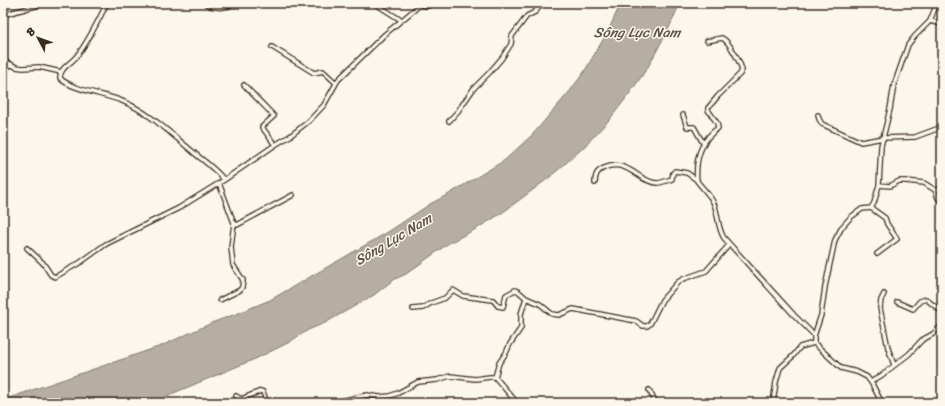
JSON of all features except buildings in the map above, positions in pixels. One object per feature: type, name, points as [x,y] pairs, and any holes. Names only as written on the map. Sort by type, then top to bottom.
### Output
[{"type":"street","points":[[3,15],[46,3]]},
{"type":"street","points":[[107,3],[83,47],[76,57],[61,72],[60,78],[62,81],[78,88],[113,97],[139,110],[200,158],[224,180]]},
{"type":"street","points":[[204,3],[214,7],[223,7],[236,3]]},
{"type":"street","points":[[374,3],[400,20]]},
{"type":"street","points":[[27,248],[44,262],[51,275],[55,277],[81,262],[106,244],[180,208],[300,129],[317,114],[324,105],[336,83],[384,35],[400,20],[420,5],[428,6],[432,3]]},
{"type":"street","points":[[448,121],[458,111],[474,88],[502,58],[511,44],[512,36],[527,16],[535,12],[543,3]]},
{"type":"street","points":[[882,403],[871,382],[863,375],[841,368],[814,343],[814,335],[821,315],[824,287],[835,240],[851,217],[859,211],[871,208],[874,203],[879,185],[882,138],[890,109],[894,85],[908,45],[930,21],[937,3]]},
{"type":"street","points":[[930,21],[942,24]]},
{"type":"street","points":[[697,180],[698,159],[703,144],[718,128],[717,123],[708,108],[742,70],[724,39],[722,38],[707,41]]},
{"type":"street","points":[[272,47],[314,73],[322,71],[336,83]]},
{"type":"street","points":[[3,60],[11,65],[23,68],[39,67],[61,72]]},
{"type":"street","points":[[3,69],[11,65]]},
{"type":"street","points":[[244,86],[274,116],[262,127],[275,145]]},
{"type":"street","points":[[683,115],[687,127],[694,127],[703,144]]},
{"type":"street","points":[[818,115],[822,124],[860,142],[882,138],[915,137],[942,127]]},
{"type":"street","points":[[595,183],[598,171],[611,166],[630,169],[646,179],[657,183],[671,179],[675,171],[687,173],[697,180],[713,201],[720,231],[730,245],[814,335]]},
{"type":"street","points":[[879,185],[890,186],[899,181],[906,181],[924,183],[936,190],[942,189]]},
{"type":"street","points":[[219,183],[234,223],[231,247],[233,265],[242,278],[243,284],[237,292],[220,300]]},
{"type":"street","points":[[936,190],[938,198],[942,203]]},
{"type":"street","points":[[234,223],[237,225],[293,195]]},
{"type":"street","points":[[871,208],[885,218],[888,227],[897,239],[877,254]]},
{"type":"street","points":[[413,309],[423,308],[434,301],[445,298],[453,290],[463,296],[493,300],[502,308],[505,306],[506,295],[517,290],[526,298],[540,304],[550,313],[556,315],[574,309],[636,321],[643,326],[647,326],[650,324],[662,300],[678,282],[706,270],[730,245]]},
{"type":"street","points":[[884,294],[881,300],[880,308],[888,348],[894,365]]},
{"type":"street","points":[[495,377],[499,364],[521,328],[521,314],[526,298]]},
{"type":"street","points":[[897,302],[913,309],[920,301],[926,299],[942,312]]},
{"type":"street","points":[[871,382],[912,352],[922,340],[934,334],[942,325]]},
{"type":"street","points":[[773,403],[780,368],[793,356],[798,348],[814,343]]},
{"type":"street","points":[[332,403],[368,395],[379,397],[390,396],[418,382],[437,380],[450,376],[475,379],[495,377]]},
{"type":"street","points":[[495,377],[517,403]]},
{"type":"street","points":[[649,390],[656,403]]},
{"type":"street","points":[[236,396],[241,399],[261,391],[263,392],[267,403]]},
{"type":"water","name":"Sông Lục Nam","points":[[621,3],[680,3],[669,28],[648,67],[610,119],[583,148],[550,177],[502,213],[449,243],[406,274],[393,280],[374,295],[325,323],[308,330],[288,343],[255,359],[150,403],[3,403],[3,400],[161,346],[214,322],[270,300],[388,232],[430,204],[505,160],[533,134],[570,91],[584,72],[607,33]]}]
